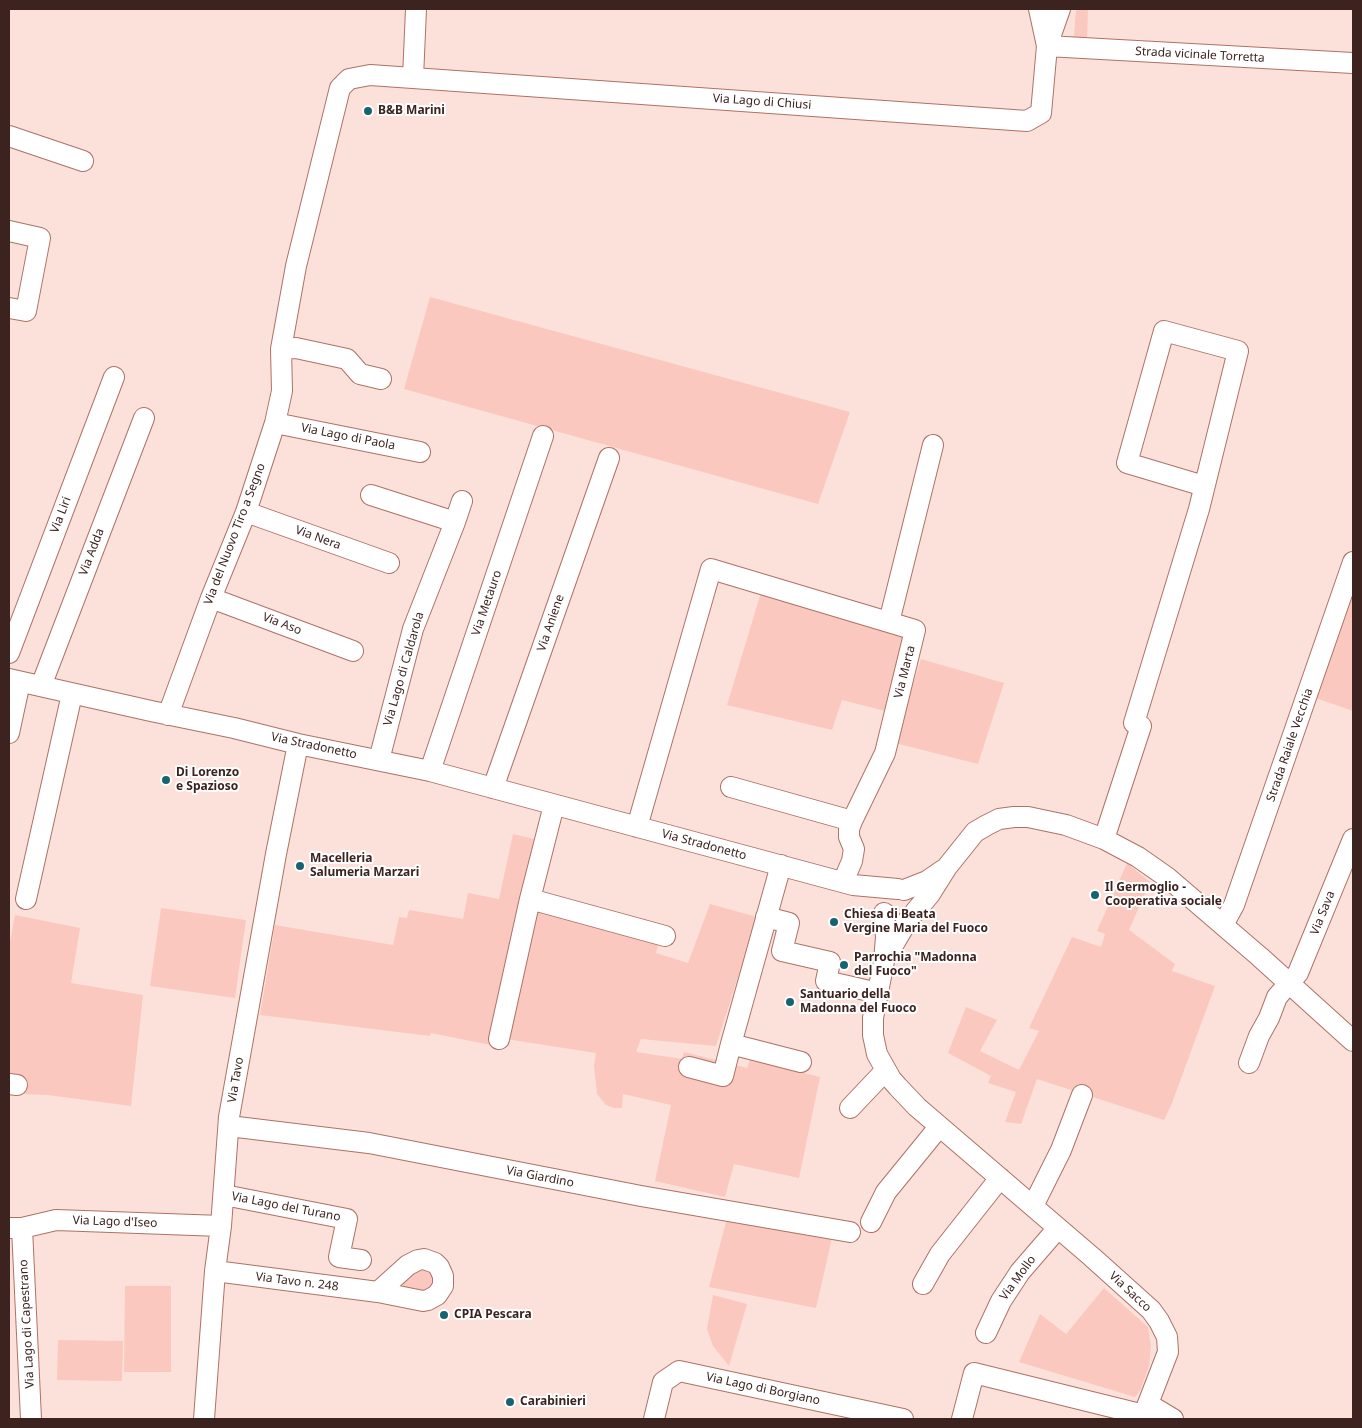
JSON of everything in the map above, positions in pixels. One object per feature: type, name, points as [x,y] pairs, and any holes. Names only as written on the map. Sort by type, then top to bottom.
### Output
[{"type":"street","points":[[413,78],[416,9]]},
{"type":"street","points":[[1039,9],[1047,46]]},
{"type":"street","points":[[1047,46],[1060,9]]},
{"type":"street","name":"Via Lago di Chiusi","points":[[413,78],[1027,121],[1041,113],[1047,46]]},
{"type":"street","name":"Strada vicinale Torretta","points":[[1047,46],[1353,63]]},
{"type":"street","name":"Via del Nuovo Tiro a Segno","points":[[168,715],[211,598],[246,512],[276,423],[282,391],[281,349],[296,266],[340,88],[349,79],[370,75],[413,78]]},
{"type":"street","points":[[9,136],[83,161]]},
{"type":"street","points":[[9,231],[40,238],[26,311],[9,308]]},
{"type":"street","points":[[1104,839],[1141,726],[1134,723],[1199,509],[1238,350],[1164,331],[1127,463],[1204,486]]},
{"type":"street","points":[[281,349],[296,348],[347,359],[360,374],[381,379]]},
{"type":"street","name":"Via Liri","points":[[9,653],[114,377]]},
{"type":"street","name":"Via Adda","points":[[40,686],[144,418]]},
{"type":"street","name":"Via Lago di Paola","points":[[276,423],[420,452]]},
{"type":"street","name":"Via Metauro","points":[[430,771],[543,436]]},
{"type":"street","points":[[637,827],[711,569],[889,622],[933,445]]},
{"type":"street","name":"Via Aniene","points":[[493,788],[609,458]]},
{"type":"street","points":[[371,495],[455,522]]},
{"type":"street","name":"Via Lago di Caldarola","points":[[379,760],[413,629],[462,501]]},
{"type":"street","name":"Via Nera","points":[[246,512],[390,563]]},
{"type":"street","name":"Strada Raiale Vecchia","points":[[1224,925],[1234,905],[1353,562]]},
{"type":"street","name":"Via Aso","points":[[211,598],[353,651]]},
{"type":"street","name":"Via Marta","points":[[848,883],[854,849],[849,837],[849,829],[885,754],[915,630],[889,622]]},
{"type":"street","name":"Via Stradonetto","points":[[9,733],[14,681],[234,728],[298,744],[430,771],[848,883],[901,889],[927,881],[947,868]]},
{"type":"street","points":[[26,899],[72,694]]},
{"type":"street","name":"Via Tavo","points":[[204,1419],[224,1195],[228,1126],[276,854],[298,744]]},
{"type":"street","points":[[731,787],[852,821]]},
{"type":"street","points":[[499,1039],[530,899],[554,805]]},
{"type":"street","name":"Via Stradonetto","points":[[911,916],[930,894],[947,868],[975,832],[999,819],[1014,817],[1042,819],[1066,825],[1104,839],[1138,857],[1168,878],[1224,925],[1353,1041]]},
{"type":"street","name":"Via Sava","points":[[1289,984],[1298,973],[1353,840]]},
{"type":"street","points":[[689,1067],[723,1076],[781,866]]},
{"type":"street","name":"Via Stradonetto","points":[[848,883],[869,895],[884,910]]},
{"type":"street","points":[[901,889],[910,893],[915,898],[916,905],[911,916],[899,922],[894,922],[886,916],[884,899],[894,890],[901,889]]},
{"type":"street","points":[[530,899],[665,936]]},
{"type":"street","name":"Via Sacco","points":[[884,910],[886,937],[884,961],[873,1018],[877,1054],[898,1088],[939,1127],[1033,1206],[1151,1310],[1159,1320],[1166,1332],[1168,1347],[1166,1358],[1144,1413]]},
{"type":"street","name":"Via Sacco","points":[[884,961],[911,916]]},
{"type":"street","points":[[766,918],[789,923],[782,951],[830,962],[826,981],[878,993]]},
{"type":"street","points":[[1249,1063],[1277,997],[1289,984]]},
{"type":"street","points":[[731,1044],[801,1062]]},
{"type":"street","points":[[850,1108],[886,1070]]},
{"type":"street","points":[[1033,1206],[1061,1150],[1082,1095]]},
{"type":"street","name":"Via Giardino","points":[[228,1126],[369,1143],[641,1196],[850,1232]]},
{"type":"street","points":[[871,1222],[886,1192],[939,1127]]},
{"type":"street","points":[[923,1284],[940,1254],[1000,1178]]},
{"type":"street","name":"Via Lago del Turano","points":[[224,1195],[347,1219],[339,1257],[361,1260]]},
{"type":"street","name":"Via Lago d'Iseo","points":[[15,1228],[56,1220],[221,1226]]},
{"type":"street","name":"Via Lago di Capestrano","points":[[15,1228],[31,1419]]},
{"type":"street","name":"Via Mollo","points":[[986,1333],[1001,1301],[1020,1272],[1058,1228]]},
{"type":"street","name":"Via Tavo n. 248","points":[[216,1271],[378,1292]]},
{"type":"street","name":"Via Lago di Borgiano","points":[[654,1419],[663,1382],[679,1371],[903,1419]]},
{"type":"street","points":[[962,1419],[974,1373],[1173,1419]]},
{"type":"shaded area","points":[[1076,9],[1088,9],[1087,38],[1074,37]]},
{"type":"shaded area","points":[[430,297],[850,412],[818,504],[404,389]]},
{"type":"shaded area","points":[[1353,575],[1353,711],[1313,697]]},
{"type":"shaded area","points":[[762,589],[907,633],[885,711],[842,700],[832,730],[727,705]]},
{"type":"shaded area","points":[[921,659],[1004,683],[978,764],[895,743]]},
{"type":"shaded area","points":[[513,834],[538,840],[491,1045],[431,1033],[430,1036],[260,1015],[275,925],[393,945],[399,917],[407,918],[409,910],[463,919],[468,893],[499,899]]},
{"type":"shaded area","points":[[1127,863],[1150,882],[1129,930],[1175,964],[1172,971],[1215,986],[1164,1120],[1037,1079],[1021,1124],[1005,1122],[1016,1092],[988,1083],[991,1076],[948,1053],[966,1007],[997,1020],[980,1051],[1019,1070],[1039,1031],[1029,1028],[1072,937],[1101,947],[1105,934],[1097,931]]},
{"type":"shaded area","points":[[710,904],[757,917],[716,1046],[641,1039],[636,1052],[682,1059],[684,1052],[747,1068],[750,1060],[820,1077],[799,1178],[734,1164],[725,1197],[655,1181],[671,1105],[623,1094],[622,1108],[606,1105],[597,1094],[594,1066],[596,1053],[506,1039],[534,907],[659,941],[656,953],[688,963]]},
{"type":"shaded area","points":[[161,908],[246,920],[235,998],[150,986]]},
{"type":"shaded area","points":[[15,915],[80,928],[71,983],[143,995],[131,1106],[48,1095],[23,1094],[27,1080],[9,1078],[9,947]]},
{"type":"shaded area","points":[[728,1214],[833,1234],[816,1308],[709,1287]]},
{"type":"shaded area","points":[[420,1269],[432,1272],[436,1280],[428,1293],[403,1289],[403,1282]]},
{"type":"shaded area","points":[[125,1286],[171,1286],[171,1372],[124,1372]]},
{"type":"shaded area","points":[[1104,1288],[1148,1327],[1151,1346],[1149,1366],[1140,1391],[1135,1397],[1019,1362],[1040,1314],[1066,1334]]},
{"type":"shaded area","points":[[713,1295],[747,1304],[729,1366],[713,1346],[707,1329]]},
{"type":"shaded area","points":[[58,1340],[123,1341],[122,1381],[57,1380]]},
{"type":"place","name":"B&B Marini","points":[[368,111]]},
{"type":"place","name":"Di Lorenzo e Spazioso","points":[[166,780]]},
{"type":"place","name":"Macelleria Salumeria Marzari","points":[[300,866]]},
{"type":"place","name":"Il Germoglio - Cooperativa sociale","points":[[1095,895]]},
{"type":"place","name":"Chiesa di Beata Vergine Maria del Fuoco","points":[[834,922]]},
{"type":"place","name":"Parrochia \"Madonna del Fuoco\"","points":[[844,965]]},
{"type":"place","name":"Santuario della Madonna del Fuoco","points":[[790,1002]]},
{"type":"place","name":"CPIA Pescara","points":[[444,1315]]},
{"type":"place","name":"Carabinieri","points":[[510,1402]]}]
